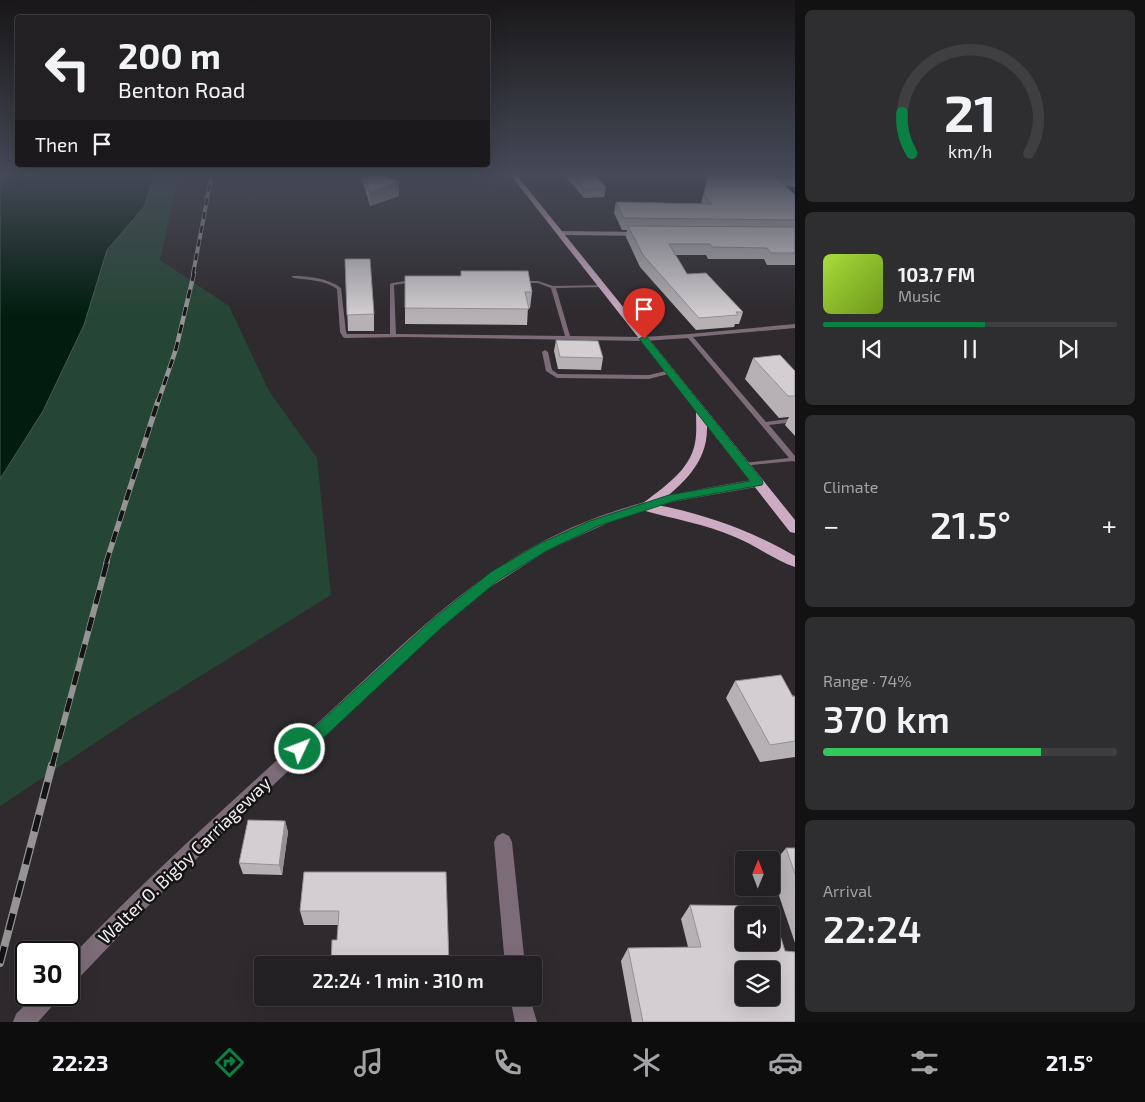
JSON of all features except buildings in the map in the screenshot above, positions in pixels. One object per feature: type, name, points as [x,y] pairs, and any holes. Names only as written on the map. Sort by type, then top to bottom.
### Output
[{"type":"main road","points":[[550,221],[758,483],[792,520],[795,529]]},
{"type":"main road","points":[[646,507],[682,477],[694,461],[700,447],[701,412]]},
{"type":"main road","points":[[646,507],[671,511],[720,526],[754,539],[795,562]]},
{"type":"street","points":[[560,233],[648,234]]},
{"type":"street","name":"Walter O. Bigby Carriageway","points":[[80,962],[109,930],[191,850],[438,622],[496,576],[544,547],[594,523],[673,498],[758,483]]},
{"type":"street","points":[[503,842],[514,956]]},
{"type":"street","points":[[24,1022],[39,1006]]},
{"type":"street","points":[[522,1006],[526,1022]]},
{"type":"lane","points":[[294,277],[326,282],[339,289],[342,332],[345,336],[644,339],[795,326]]},
{"type":"lane","points":[[393,335],[392,284],[420,281]]},
{"type":"lane","points":[[518,282],[538,282],[553,287],[602,286]]},
{"type":"lane","points":[[553,287],[568,338]]},
{"type":"lane","points":[[689,336],[795,459]]},
{"type":"lane","points":[[545,352],[549,370],[556,376],[649,377],[670,372]]},
{"type":"lane","points":[[764,424],[794,421]]},
{"type":"lane","points":[[744,465],[795,459]]},
{"type":"shaded area","points":[[0,221],[132,221],[107,250],[84,325],[43,411],[0,479]]},
{"type":"shaded area","points":[[132,221],[169,221],[160,260],[229,306],[269,391],[317,458],[331,595],[131,719],[0,806],[0,479],[43,411],[84,325],[107,250]]},
{"type":"railway","points":[[193,274],[203,221]]},
{"type":"railway","points":[[158,402],[176,349],[194,273]]},
{"type":"railway","points":[[106,563],[158,401]]},
{"type":"railway","points":[[52,766],[107,562]]},
{"type":"railway","points":[[0,963],[52,765]]},
{"type":"route","points":[[300,749],[438,622],[496,576],[544,547],[594,523],[673,498],[758,483],[644,339]]}]
